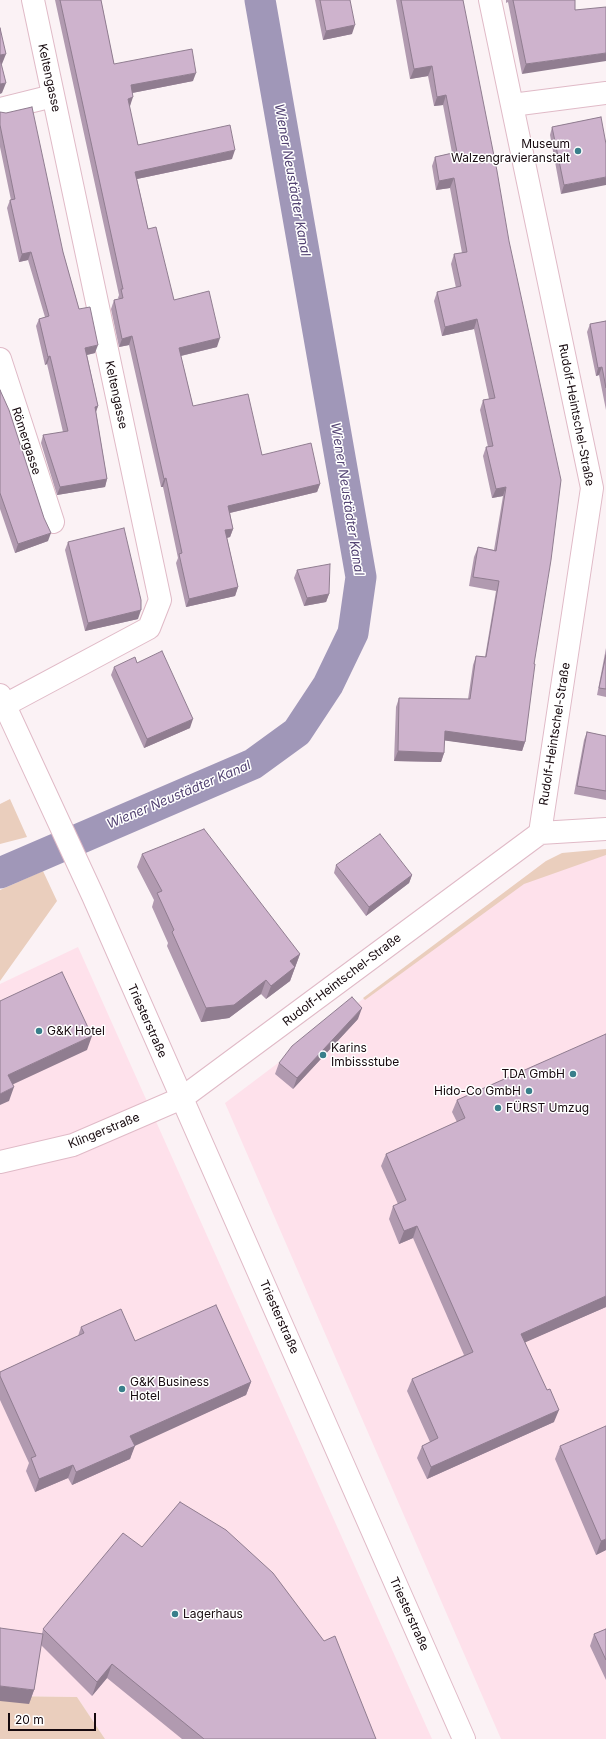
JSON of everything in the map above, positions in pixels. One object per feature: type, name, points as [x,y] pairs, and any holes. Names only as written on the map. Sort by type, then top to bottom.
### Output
[{"type":"street","name":"Keltengasse","points":[[2,700],[149,628],[160,600],[33,0]]},
{"type":"street","name":"Rudolf-Heintschel-Straße","points":[[182,1098],[540,833],[592,488],[490,0]]},
{"type":"street","points":[[512,105],[606,93]]},
{"type":"street","points":[[0,109],[53,96]]},
{"type":"street","name":"Römergasse","points":[[0,359],[53,522]]},
{"type":"street","name":"Triesterstraße","points":[[2,700],[93,896],[464,1739]]},
{"type":"street","points":[[540,833],[606,829]]},
{"type":"street","name":"Klingerstraße","points":[[0,1162],[73,1145],[182,1098]]},
{"type":"shaded area","points":[[10,799],[27,837],[0,844],[0,804]]},
{"type":"shaded area","points":[[606,849],[606,855],[524,884],[365,1000],[363,998],[546,861],[562,853]]},
{"type":"shaded area","points":[[606,853],[606,1739],[501,1739],[225,1103],[546,861]]},
{"type":"shaded area","points":[[43,871],[57,901],[0,981],[0,890]]},
{"type":"shaded area","points":[[78,947],[432,1739],[105,1739],[77,1697],[0,1696],[0,984]]},
{"type":"shaded area","points":[[0,1696],[77,1697],[105,1739],[0,1739]]},
{"type":"building","points":[[60,0],[101,0],[114,64],[192,49],[196,73],[131,85],[133,97],[128,99],[138,145],[230,125],[235,150],[135,172],[148,229],[156,227],[174,300],[209,291],[220,338],[179,348],[193,406],[248,394],[262,455],[311,443],[320,484],[228,506],[233,529],[225,530],[238,587],[189,599],[179,554],[182,553],[166,478],[164,479],[132,336],[122,339],[114,300],[123,298],[121,289],[123,289]]},
{"type":"building","points":[[320,0],[350,0],[355,25],[326,31]]},
{"type":"building","points":[[401,0],[463,0],[497,171],[509,241],[561,480],[551,560],[534,664],[525,742],[445,731],[444,753],[398,751],[399,698],[470,699],[476,656],[486,657],[499,581],[473,577],[478,547],[496,551],[506,487],[496,489],[486,447],[493,446],[483,400],[495,398],[477,319],[445,327],[437,292],[461,286],[454,254],[467,252],[454,178],[439,181],[435,157],[457,152],[446,95],[437,97],[432,66],[414,69]]},
{"type":"building","points":[[513,0],[575,0],[575,10],[606,7],[606,53],[526,64]]},
{"type":"building","points":[[0,28],[6,54],[0,55]]},
{"type":"building","points":[[0,59],[6,83],[0,84]]},
{"type":"building","points":[[32,107],[63,252],[79,309],[90,307],[98,345],[85,348],[98,406],[95,407],[107,479],[60,487],[43,435],[68,431],[50,356],[48,357],[39,319],[49,316],[31,252],[22,254],[10,200],[15,199],[0,125],[0,112],[6,113]]},
{"type":"building","name":"Museum Walzengravieranstalt","points":[[601,117],[606,144],[606,177],[564,185],[552,127]]},
{"type":"building","points":[[606,321],[606,388],[602,367],[598,368],[590,324]]},
{"type":"building","points":[[0,390],[9,410],[44,518],[51,533],[18,544],[0,493]]},
{"type":"building","points":[[124,528],[141,600],[141,610],[88,623],[68,542]]},
{"type":"building","points":[[330,564],[329,594],[307,598],[297,570]]},
{"type":"building","points":[[162,651],[193,719],[147,739],[114,667],[135,657],[137,663]]},
{"type":"building","points":[[606,655],[606,689],[599,688]]},
{"type":"building","points":[[587,732],[606,736],[606,791],[577,786]]},
{"type":"building","points":[[204,829],[300,954],[290,961],[295,967],[271,986],[266,980],[234,1005],[206,1008],[172,932],[174,930],[157,893],[162,891],[142,854]]},
{"type":"building","points":[[380,834],[412,875],[369,907],[336,865]]},
{"type":"building","name":"G&K Hotel","points":[[62,972],[92,1036],[8,1075],[14,1087],[0,1094],[0,1001]]},
{"type":"building","points":[[352,997],[362,1008],[297,1078],[279,1063],[292,1046]]},
{"type":"building","points":[[606,1034],[606,1296],[521,1334],[547,1390],[550,1389],[559,1410],[431,1467],[422,1446],[438,1438],[412,1379],[473,1352],[417,1226],[404,1231],[393,1206],[406,1200],[386,1154],[465,1118],[457,1100]]},
{"type":"building","name":"G&K Business Hotel","points":[[216,1305],[251,1382],[130,1436],[135,1446],[76,1472],[73,1465],[39,1479],[31,1458],[36,1456],[0,1376],[0,1372],[84,1333],[81,1327],[121,1309],[135,1341]]},
{"type":"building","points":[[606,1426],[606,1539],[601,1541],[560,1446]]},
{"type":"building","name":"Lagerhaus","points":[[180,1502],[226,1530],[273,1573],[324,1641],[335,1636],[376,1739],[204,1739],[112,1664],[97,1682],[43,1629],[123,1533],[142,1547]]},
{"type":"building","points":[[0,1628],[43,1634],[34,1690],[0,1686]]},
{"type":"building","points":[[606,1629],[606,1660],[594,1634]]},
{"type":"waterway","name":"Wiener Neustädter Kanal","points":[[0,873],[253,764],[297,732],[328,685],[353,633],[361,577],[260,0]]},
{"type":"place","name":"Museum Walzengravieranstalt","points":[[578,151]]},
{"type":"place","name":"G&K Hotel","points":[[39,1031]]},
{"type":"place","name":"Karins Imbissstube","points":[[323,1055]]},
{"type":"place","name":"TDA GmbH","points":[[573,1074]]},
{"type":"place","name":"Hido-Co GmbH","points":[[529,1091]]},
{"type":"place","name":"FÜRST Umzug","points":[[498,1108]]},
{"type":"place","name":"G&K Business Hotel","points":[[122,1389]]},
{"type":"place","name":"Lagerhaus","points":[[175,1614]]}]
